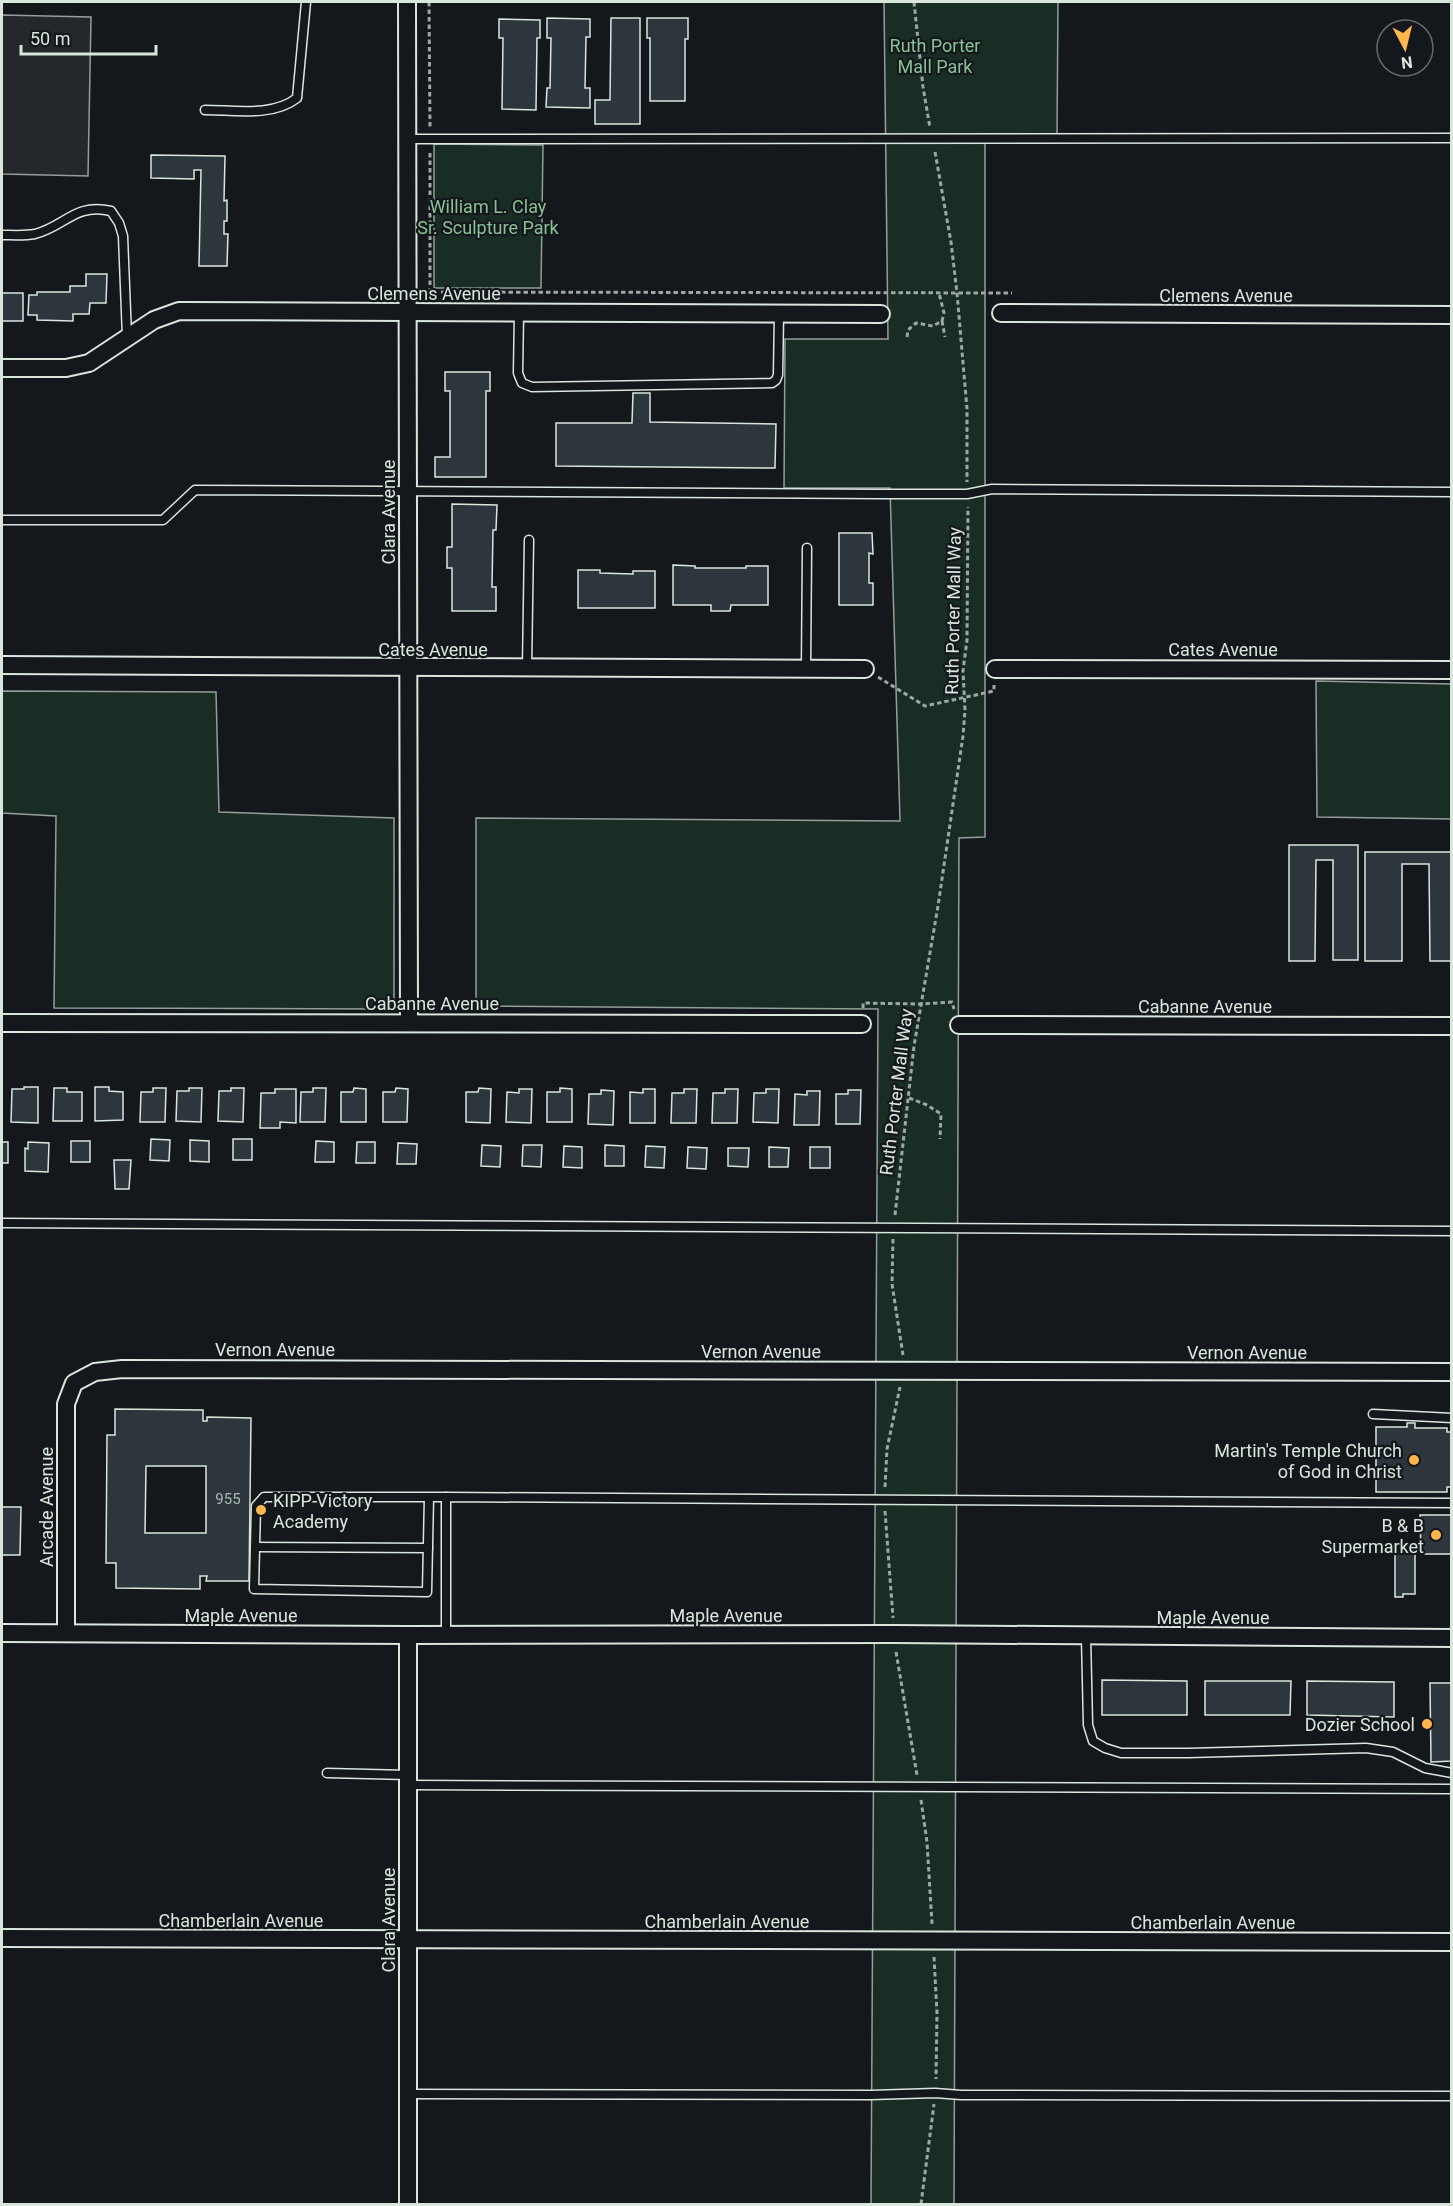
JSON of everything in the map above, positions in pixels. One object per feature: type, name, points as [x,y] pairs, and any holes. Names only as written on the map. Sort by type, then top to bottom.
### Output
[{"type":"street","name":"Clara Avenue","points":[[407,2],[409,1023]]},
{"type":"street","name":"Clemens Avenue","points":[[2,368],[66,368],[89,363],[154,320],[179,312],[881,314]]},
{"type":"street","name":"Clemens Avenue","points":[[1001,314],[1452,315]]},
{"type":"street","name":"Cates Avenue","points":[[2,665],[865,669]]},
{"type":"street","name":"Cates Avenue","points":[[995,669],[1452,670]]},
{"type":"street","name":"Cabanne Avenue","points":[[2,1023],[862,1024]]},
{"type":"street","name":"Cabanne Avenue","points":[[959,1025],[1452,1026]]},
{"type":"street","name":"Vernon Avenue","points":[[74,1383],[95,1372],[122,1369],[1452,1372]]},
{"type":"street","name":"Arcade Avenue","points":[[66,1633],[66,1404],[74,1383]]},
{"type":"street","name":"Maple Avenue","points":[[2,1633],[1452,1638]]},
{"type":"street","name":"Clara Avenue","points":[[408,1635],[408,2205]]},
{"type":"street","name":"Chamberlain Avenue","points":[[2,1938],[1452,1942]]},
{"type":"lane","points":[[204,110],[260,110],[287,106],[297,98],[306,2]]},
{"type":"lane","points":[[407,139],[1452,138]]},
{"type":"lane","points":[[2,235],[35,234],[85,209],[98,208],[111,211],[119,223],[123,236],[128,339]]},
{"type":"lane","points":[[519,313],[518,373],[522,383],[532,387],[772,383],[778,375],[779,314]]},
{"type":"lane","points":[[2,520],[163,520],[195,490],[968,494],[993,489],[1452,492]]},
{"type":"lane","points":[[527,668],[529,540]]},
{"type":"lane","points":[[806,669],[807,548]]},
{"type":"lane","points":[[2,1224],[1452,1231]]},
{"type":"lane","points":[[1373,1414],[1452,1418]]},
{"type":"lane","points":[[429,1497],[428,1592],[254,1589],[256,1506],[264,1497],[429,1497],[446,1497],[1452,1503]]},
{"type":"lane","points":[[446,1497],[446,1635]]},
{"type":"lane","points":[[255,1546],[428,1548]]},
{"type":"lane","points":[[1086,1636],[1088,1725],[1093,1741],[1105,1748],[1121,1753],[1366,1748],[1393,1752],[1410,1763],[1452,1773]]},
{"type":"lane","points":[[327,1773],[408,1780],[1452,1790]]},
{"type":"lane","points":[[408,2094],[871,2095],[935,2093],[961,2095],[1452,2096]]},
{"type":"path","points":[[429,2],[430,292],[1012,293]]},
{"type":"path","name":"Ruth Porter Mall Way","points":[[895,1220],[920,1004],[955,796],[965,710],[963,671],[967,640],[967,409],[951,242],[923,87],[914,2]]},
{"type":"path","points":[[939,293],[944,313],[942,321],[945,337]]},
{"type":"path","points":[[907,337],[908,330],[916,323],[933,326],[942,321]]},
{"type":"path","points":[[865,669],[925,706],[994,692],[995,669]]},
{"type":"path","points":[[862,1024],[863,1003],[952,1002],[959,1025]]},
{"type":"path","points":[[908,1098],[927,1105],[941,1114],[940,1139]]},
{"type":"path","points":[[893,1240],[892,1284],[903,1359]]},
{"type":"green space","name":"Ruth Porter Mall Park","points":[[884,2],[1058,2],[1057,135],[985,134],[985,837],[959,838],[954,2204],[871,2204],[878,1009],[476,1006],[476,818],[900,821],[890,488],[784,488],[785,339],[888,339]]},
{"type":"green space","name":"William L. Clay Sr. Sculpture Park","points":[[434,144],[543,145],[541,288],[434,288]]},
{"type":"green space","points":[[1316,681],[1451,684],[1451,819],[1317,817]]},
{"type":"green space","points":[[2,691],[216,692],[219,812],[394,818],[394,1000],[379,1009],[54,1008],[56,816],[2,813]]},
{"type":"shaded area","points":[[2,15],[91,17],[88,176],[2,174]]},
{"type":"building","points":[[547,18],[590,19],[590,37],[586,37],[585,88],[590,88],[590,108],[546,107],[547,88],[550,88],[551,38],[547,38]]},
{"type":"building","points":[[611,18],[640,18],[640,124],[595,124],[595,100],[610,100]]},
{"type":"building","points":[[647,18],[688,18],[688,39],[685,39],[685,101],[650,101],[650,38],[647,38]]},
{"type":"building","points":[[499,19],[540,20],[540,38],[537,38],[536,110],[502,109],[503,38],[499,38]]},
{"type":"building","points":[[151,155],[225,156],[224,201],[227,200],[227,221],[224,221],[224,234],[228,234],[227,266],[199,266],[201,170],[194,170],[194,179],[151,178]]},
{"type":"building","points":[[86,274],[107,274],[106,303],[90,303],[89,314],[73,314],[73,321],[37,320],[37,315],[28,315],[29,295],[37,295],[37,292],[70,292],[70,286],[86,286]]},
{"type":"building","points":[[2,293],[23,293],[23,321],[2,321]]},
{"type":"building","points":[[445,372],[490,372],[490,391],[486,391],[486,477],[435,477],[435,457],[450,457],[450,391],[445,391]]},
{"type":"building","points":[[633,393],[650,393],[650,422],[776,424],[775,468],[556,466],[556,423],[632,423]]},
{"type":"building","points":[[452,504],[497,505],[496,530],[493,530],[492,587],[496,587],[496,611],[452,611],[452,568],[447,568],[447,547],[452,547]]},
{"type":"building","points":[[839,533],[872,533],[873,554],[869,553],[869,583],[873,583],[873,605],[839,605]]},
{"type":"building","points":[[673,565],[695,566],[695,568],[768,566],[768,605],[731,605],[730,611],[711,611],[711,605],[673,605]]},
{"type":"building","points":[[578,570],[633,574],[633,571],[655,571],[655,608],[578,608]]},
{"type":"building","points":[[1289,845],[1358,845],[1358,960],[1333,960],[1333,860],[1316,860],[1315,961],[1289,961]]},
{"type":"building","points":[[1365,852],[1452,852],[1452,961],[1430,961],[1429,864],[1402,864],[1402,961],[1365,961]]},
{"type":"building","points":[[24,1087],[38,1087],[38,1123],[11,1122],[12,1089],[24,1089]]},
{"type":"building","points":[[95,1087],[109,1087],[109,1091],[123,1092],[123,1120],[95,1121]]},
{"type":"building","points":[[54,1088],[67,1088],[67,1092],[82,1092],[82,1121],[53,1121]]},
{"type":"building","points":[[153,1088],[166,1088],[165,1122],[140,1122],[141,1092],[153,1092]]},
{"type":"building","points":[[189,1088],[202,1088],[201,1122],[176,1121],[177,1091],[189,1091]]},
{"type":"building","points":[[231,1088],[244,1088],[243,1122],[218,1121],[219,1091],[231,1091]]},
{"type":"building","points":[[313,1088],[326,1088],[325,1122],[300,1122],[301,1092],[313,1092]]},
{"type":"building","points":[[354,1088],[366,1089],[366,1122],[341,1122],[341,1092],[353,1092]]},
{"type":"building","points":[[396,1088],[408,1089],[407,1122],[383,1122],[383,1092],[395,1092]]},
{"type":"building","points":[[479,1088],[491,1089],[490,1123],[466,1122],[466,1092],[478,1092]]},
{"type":"building","points":[[560,1088],[572,1089],[572,1122],[547,1122],[547,1092],[560,1092]]},
{"type":"building","points":[[275,1089],[296,1089],[296,1123],[280,1122],[280,1128],[260,1128],[261,1093],[275,1093]]},
{"type":"building","points":[[519,1089],[532,1089],[531,1123],[506,1122],[507,1092],[519,1093]]},
{"type":"building","points":[[643,1089],[655,1089],[655,1123],[630,1123],[630,1092],[643,1093]]},
{"type":"building","points":[[684,1089],[697,1089],[696,1123],[671,1123],[672,1093],[684,1093]]},
{"type":"building","points":[[725,1089],[738,1089],[737,1123],[712,1123],[713,1093],[725,1093]]},
{"type":"building","points":[[766,1089],[779,1089],[778,1123],[753,1122],[754,1093],[766,1093]]},
{"type":"building","points":[[601,1090],[614,1091],[613,1125],[588,1124],[589,1094],[601,1094]]},
{"type":"building","points":[[848,1090],[861,1090],[860,1124],[836,1124],[836,1094],[848,1094]]},
{"type":"building","points":[[807,1091],[820,1091],[819,1125],[794,1125],[795,1094],[807,1095]]},
{"type":"building","points":[[151,1139],[170,1140],[169,1161],[150,1160]]},
{"type":"building","points":[[233,1139],[252,1139],[252,1160],[233,1160]]},
{"type":"building","points":[[190,1140],[209,1141],[209,1162],[190,1161]]},
{"type":"building","points":[[71,1141],[90,1141],[90,1162],[71,1162]]},
{"type":"building","points":[[316,1141],[334,1142],[334,1162],[315,1162]]},
{"type":"building","points":[[2,1142],[8,1142],[8,1163],[2,1163]]},
{"type":"building","points":[[28,1142],[49,1143],[48,1172],[25,1171],[25,1148],[28,1149]]},
{"type":"building","points":[[357,1142],[375,1142],[375,1163],[356,1163]]},
{"type":"building","points":[[398,1143],[417,1144],[416,1164],[397,1164]]},
{"type":"building","points":[[482,1145],[501,1146],[500,1167],[481,1166]]},
{"type":"building","points":[[523,1145],[542,1145],[541,1167],[522,1166]]},
{"type":"building","points":[[605,1145],[624,1146],[624,1166],[605,1166]]},
{"type":"building","points":[[564,1146],[582,1147],[582,1168],[563,1167]]},
{"type":"building","points":[[646,1146],[665,1147],[664,1168],[645,1167]]},
{"type":"building","points":[[688,1147],[707,1148],[706,1169],[687,1168]]},
{"type":"building","points":[[769,1147],[789,1148],[788,1167],[769,1167]]},
{"type":"building","points":[[810,1147],[830,1147],[830,1168],[810,1168]]},
{"type":"building","points":[[728,1148],[749,1148],[748,1167],[728,1166]]},
{"type":"building","points":[[114,1160],[131,1160],[129,1189],[115,1189]]},
{"type":"building","name":"KIPP Victory Academy","points":[[115,1409],[203,1410],[203,1421],[207,1421],[207,1417],[251,1418],[249,1581],[206,1581],[207,1576],[200,1576],[200,1589],[116,1588],[116,1563],[106,1563],[107,1435],[115,1435]],"holes":[[[146,1466],[206,1466],[206,1533],[145,1533]]]},
{"type":"building","name":"Martin's Temple Church of God in Christ","points":[[1407,1423],[1415,1423],[1415,1428],[1447,1428],[1447,1432],[1452,1432],[1452,1487],[1447,1487],[1447,1492],[1376,1492],[1376,1427],[1407,1427]]},
{"type":"building","points":[[2,1507],[21,1507],[20,1555],[2,1555]]},
{"type":"building","name":"B & B Supermarket","points":[[1420,1515],[1452,1515],[1452,1554],[1421,1554]]},
{"type":"building","points":[[1395,1546],[1415,1546],[1415,1594],[1395,1597]]},
{"type":"building","points":[[1102,1680],[1187,1681],[1187,1715],[1102,1715]]},
{"type":"building","points":[[1205,1681],[1291,1681],[1290,1715],[1205,1715]]},
{"type":"building","points":[[1307,1681],[1394,1682],[1394,1717],[1307,1715]]},
{"type":"building","points":[[1430,1683],[1452,1683],[1452,1761],[1431,1762]]},
{"type":"place","name":"Martin's Temple Church of God in Christ","points":[[1414,1460]]},
{"type":"place","name":"KIPP Victory Academy","points":[[261,1510]]},
{"type":"place","name":"B & B Supermarket","points":[[1436,1535]]},
{"type":"place","name":"Dozier School","points":[[1427,1724]]}]
